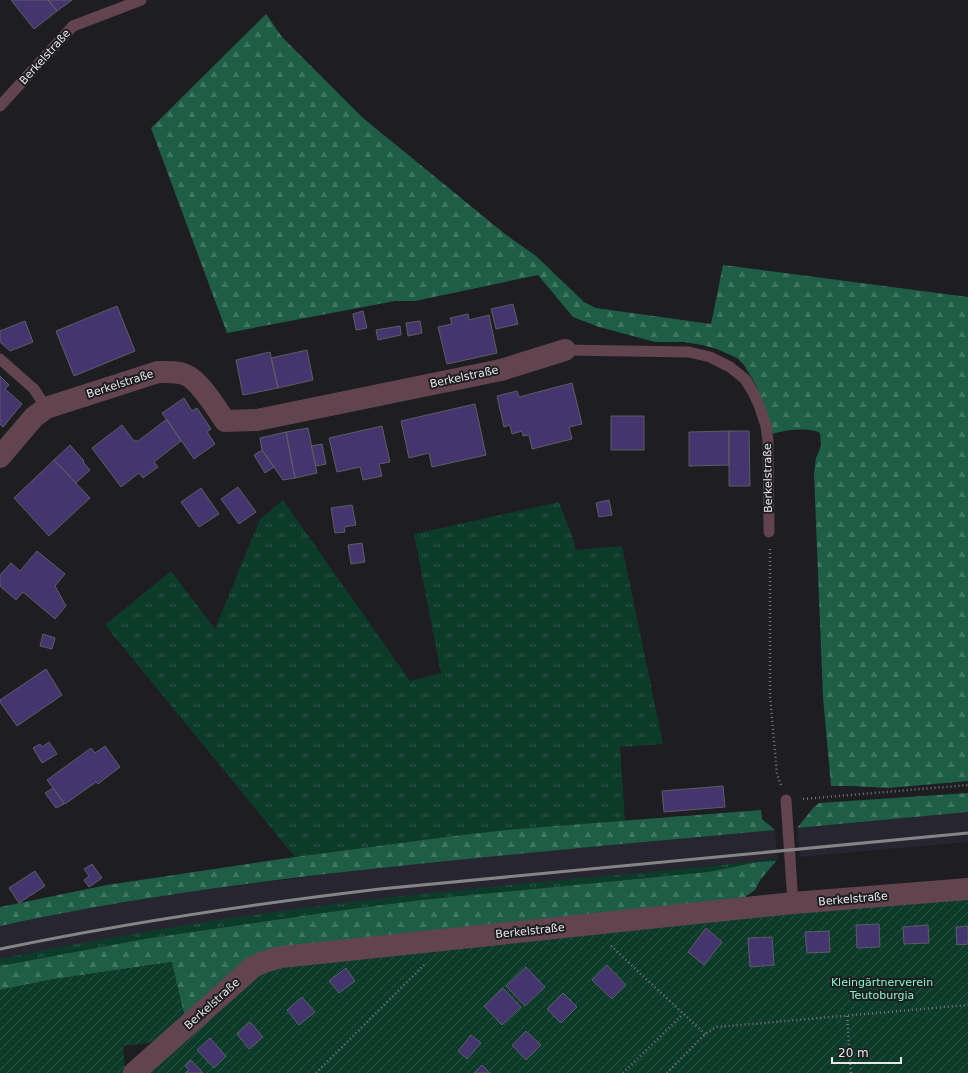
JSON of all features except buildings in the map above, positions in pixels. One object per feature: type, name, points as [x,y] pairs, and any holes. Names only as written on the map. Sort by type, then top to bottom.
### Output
[{"type":"street","name":"Berkelstraße","points":[[0,457],[34,417],[46,408],[158,372],[173,372],[186,375],[195,380],[225,421],[257,420],[501,370],[565,350]]},
{"type":"street","name":"Berkelstraße","points":[[134,1073],[253,967],[281,957],[794,904],[968,889]]},
{"type":"lane","name":"Berkelstraße","points":[[0,106],[73,26],[141,0]]},
{"type":"lane","name":"Berkelstraße","points":[[565,350],[689,352],[710,357],[730,367],[744,379],[753,392],[766,426],[768,441],[770,532]]},
{"type":"lane","points":[[0,359],[34,389],[46,408]]},
{"type":"lane","points":[[786,800],[794,904]]},
{"type":"path","points":[[770,532],[770,703],[777,774],[786,800],[968,785]]},
{"type":"path","points":[[608,944],[705,1034]]},
{"type":"path","points":[[316,1073],[425,965]]},
{"type":"path","points":[[667,1073],[705,1034],[717,1027],[968,1005]]},
{"type":"path","points":[[623,1073],[683,1014]]},
{"type":"path","points":[[847,1016],[851,1073]]},
{"type":"shaded area","points":[[968,812],[968,842],[800,857],[797,828]]},
{"type":"shaded area","points":[[775,830],[778,859],[366,900],[50,949],[0,959],[0,926],[112,904],[185,892],[428,862]]},
{"type":"green space","points":[[266,14],[282,37],[363,118],[505,234],[536,256],[584,302],[596,308],[711,324],[723,265],[968,297],[968,781],[888,788],[831,786],[823,697],[814,474],[816,458],[821,446],[820,433],[810,430],[796,430],[783,431],[773,434],[757,387],[744,365],[737,358],[717,349],[702,345],[684,342],[655,342],[599,327],[573,317],[538,275],[415,301],[395,301],[227,333],[151,128]]},
{"type":"green space","points":[[283,500],[410,681],[441,673],[414,534],[559,502],[575,544],[575,550],[622,546],[663,744],[620,747],[625,821],[506,830],[295,857],[105,625],[171,571],[215,629],[260,519]]},
{"type":"green space","points":[[968,793],[968,812],[797,828],[819,803]]},
{"type":"green space","points":[[761,810],[762,819],[775,830],[494,856],[285,879],[122,902],[0,926],[0,907],[107,885],[295,857],[506,830]]},
{"type":"green space","points":[[778,859],[776,861],[758,862],[708,872],[421,900],[351,909],[144,939],[0,966],[0,959],[45,950],[137,933],[274,912],[417,894]]},
{"type":"green space","points":[[776,861],[761,879],[755,890],[745,897],[185,1018],[171,962],[49,980],[0,990],[0,966],[144,939],[421,900],[708,872],[758,862]]},
{"type":"green space","name":"Kleingärtnerverein Teutoburgia","points":[[968,895],[968,1073],[144,1073],[252,975],[284,964]]},
{"type":"green space","points":[[172,962],[185,1018],[160,1041],[123,1046],[125,1072],[0,1073],[0,990],[49,980]]},
{"type":"railway","points":[[0,949],[189,915],[380,889],[968,833]]}]
